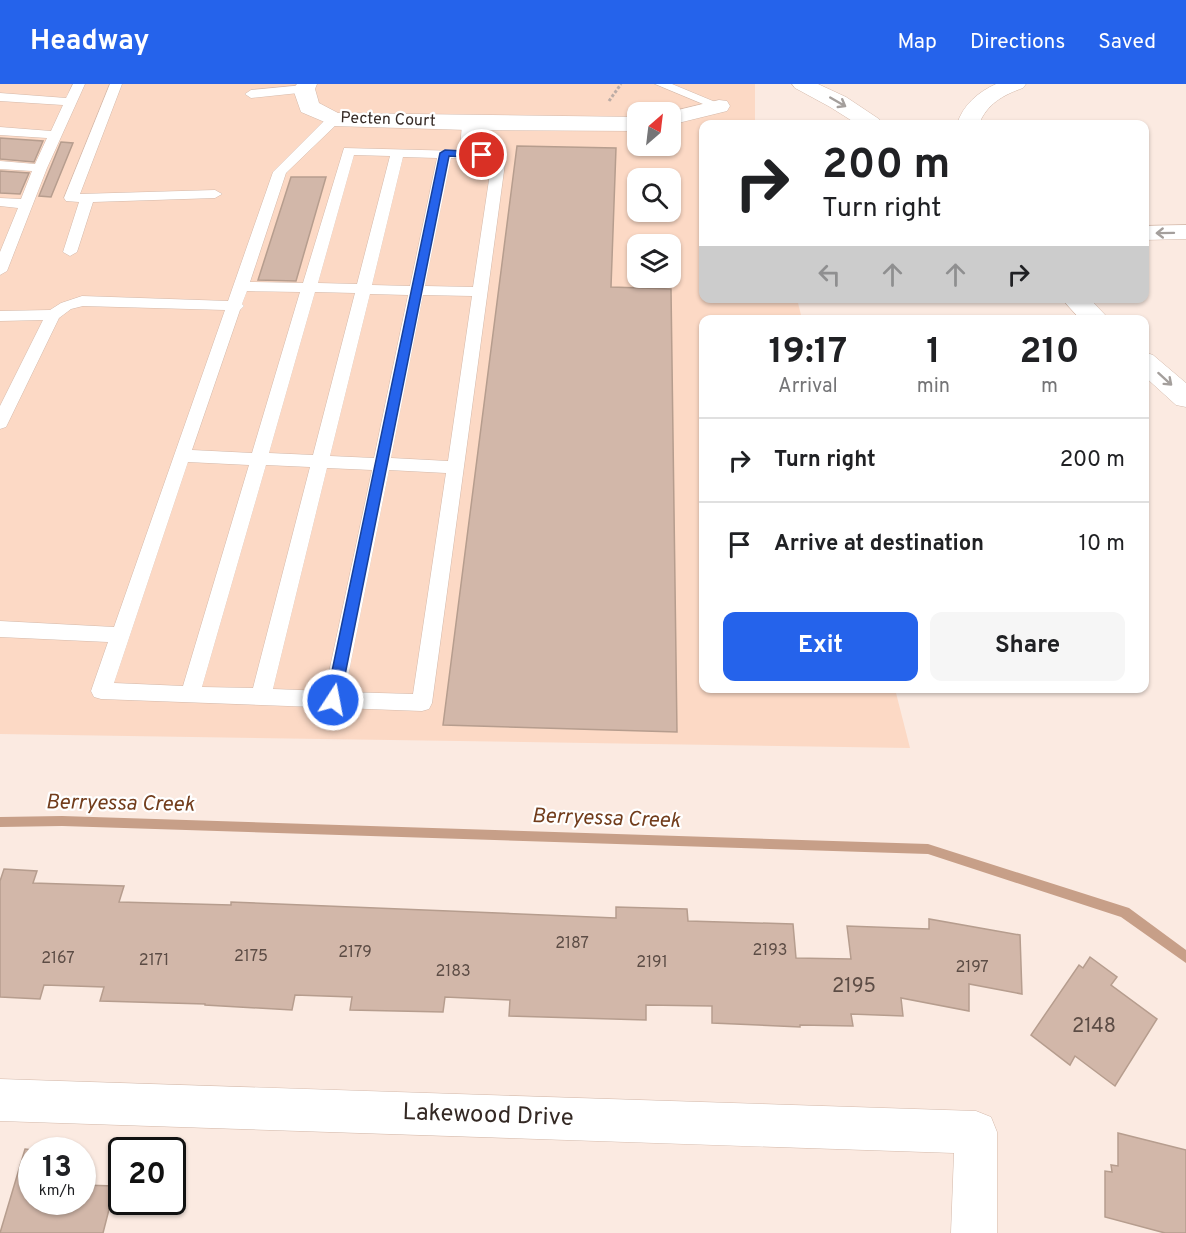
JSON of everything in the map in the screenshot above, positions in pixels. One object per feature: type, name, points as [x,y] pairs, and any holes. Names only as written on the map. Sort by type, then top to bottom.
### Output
[{"type":"main road","points":[[802,84],[838,102],[865,120]]},
{"type":"main road","points":[[970,120],[977,107],[989,96],[1016,84]]},
{"type":"main road","name":"Pecten Court","points":[[306,87],[309,107],[334,118],[468,123],[627,124]]},
{"type":"main road","points":[[681,116],[719,106]]},
{"type":"main road","points":[[1149,233],[1186,232]]},
{"type":"main road","points":[[1078,303],[1092,315]]},
{"type":"main road","points":[[1149,365],[1186,398]]},
{"type":"main road","name":"Lakewood Drive","points":[[0,1100],[976,1132],[974,1233]]},
{"type":"lane","points":[[0,271],[7,234],[26,204],[79,84]]},
{"type":"lane","points":[[116,84],[71,198],[215,194]]},
{"type":"lane","points":[[661,84],[719,106]]},
{"type":"lane","points":[[251,94],[306,87]]},
{"type":"lane","points":[[0,97],[70,102]]},
{"type":"lane","points":[[190,695],[349,151],[466,153],[499,156],[422,704],[261,698],[190,695],[101,691],[236,306],[280,172],[334,118]]},
{"type":"lane","points":[[466,153],[468,123]]},
{"type":"lane","points":[[0,131],[55,135]]},
{"type":"lane","points":[[261,698],[398,152]]},
{"type":"lane","points":[[333,700],[445,153]]},
{"type":"lane","points":[[0,165],[40,168]]},
{"type":"lane","points":[[70,252],[87,198]]},
{"type":"lane","points":[[0,202],[26,204]]},
{"type":"lane","points":[[242,286],[480,292]]},
{"type":"lane","points":[[0,423],[53,315],[66,306],[82,301],[236,306]]},
{"type":"lane","points":[[0,316],[53,315]]},
{"type":"lane","points":[[183,456],[455,467]]},
{"type":"lane","points":[[0,629],[120,635]]},
{"type":"shaded area","points":[[0,84],[755,84],[755,120],[699,120],[699,303],[798,303],[801,315],[699,315],[699,693],[896,693],[910,748],[0,734]]},
{"type":"building","points":[[0,138],[43,141],[34,162],[0,159]]},
{"type":"building","points":[[61,142],[73,143],[51,197],[39,196]]},
{"type":"building","points":[[517,146],[616,148],[611,287],[671,289],[677,732],[443,725]]},
{"type":"building","points":[[0,171],[29,173],[20,194],[0,193]]},
{"type":"building","points":[[291,177],[326,177],[296,281],[258,280]]},
{"type":"building","points":[[4,869],[37,871],[33,883],[124,886],[119,902],[231,905],[231,902],[616,918],[616,907],[687,909],[688,921],[793,924],[796,958],[851,959],[847,926],[929,929],[929,919],[1020,935],[1022,994],[969,984],[969,1011],[901,998],[903,1016],[851,1014],[853,1026],[800,1025],[800,1027],[712,1023],[712,1006],[646,1005],[646,1020],[509,1016],[510,1000],[445,997],[443,1012],[350,1010],[352,997],[295,995],[292,1010],[205,1004],[100,1001],[104,987],[44,985],[40,999],[0,997],[0,881]]},
{"type":"building","points":[[1090,957],[1117,977],[1111,985],[1157,1019],[1115,1086],[1075,1056],[1070,1065],[1031,1035],[1079,965],[1083,968]]},
{"type":"building","points":[[1118,1133],[1186,1150],[1186,1233],[1165,1233],[1105,1217],[1105,1171],[1112,1172],[1111,1165],[1118,1166]]},
{"type":"building","points":[[18,1173],[18,1215],[96,1215],[96,1185],[108,1186],[108,1213],[103,1233],[0,1233]]},
{"type":"waterway","name":"Berryessa Creek","points":[[0,822],[62,821],[928,849],[1125,912],[1186,957]]},
{"type":"route","points":[[333,700],[445,153],[482,155]]}]
